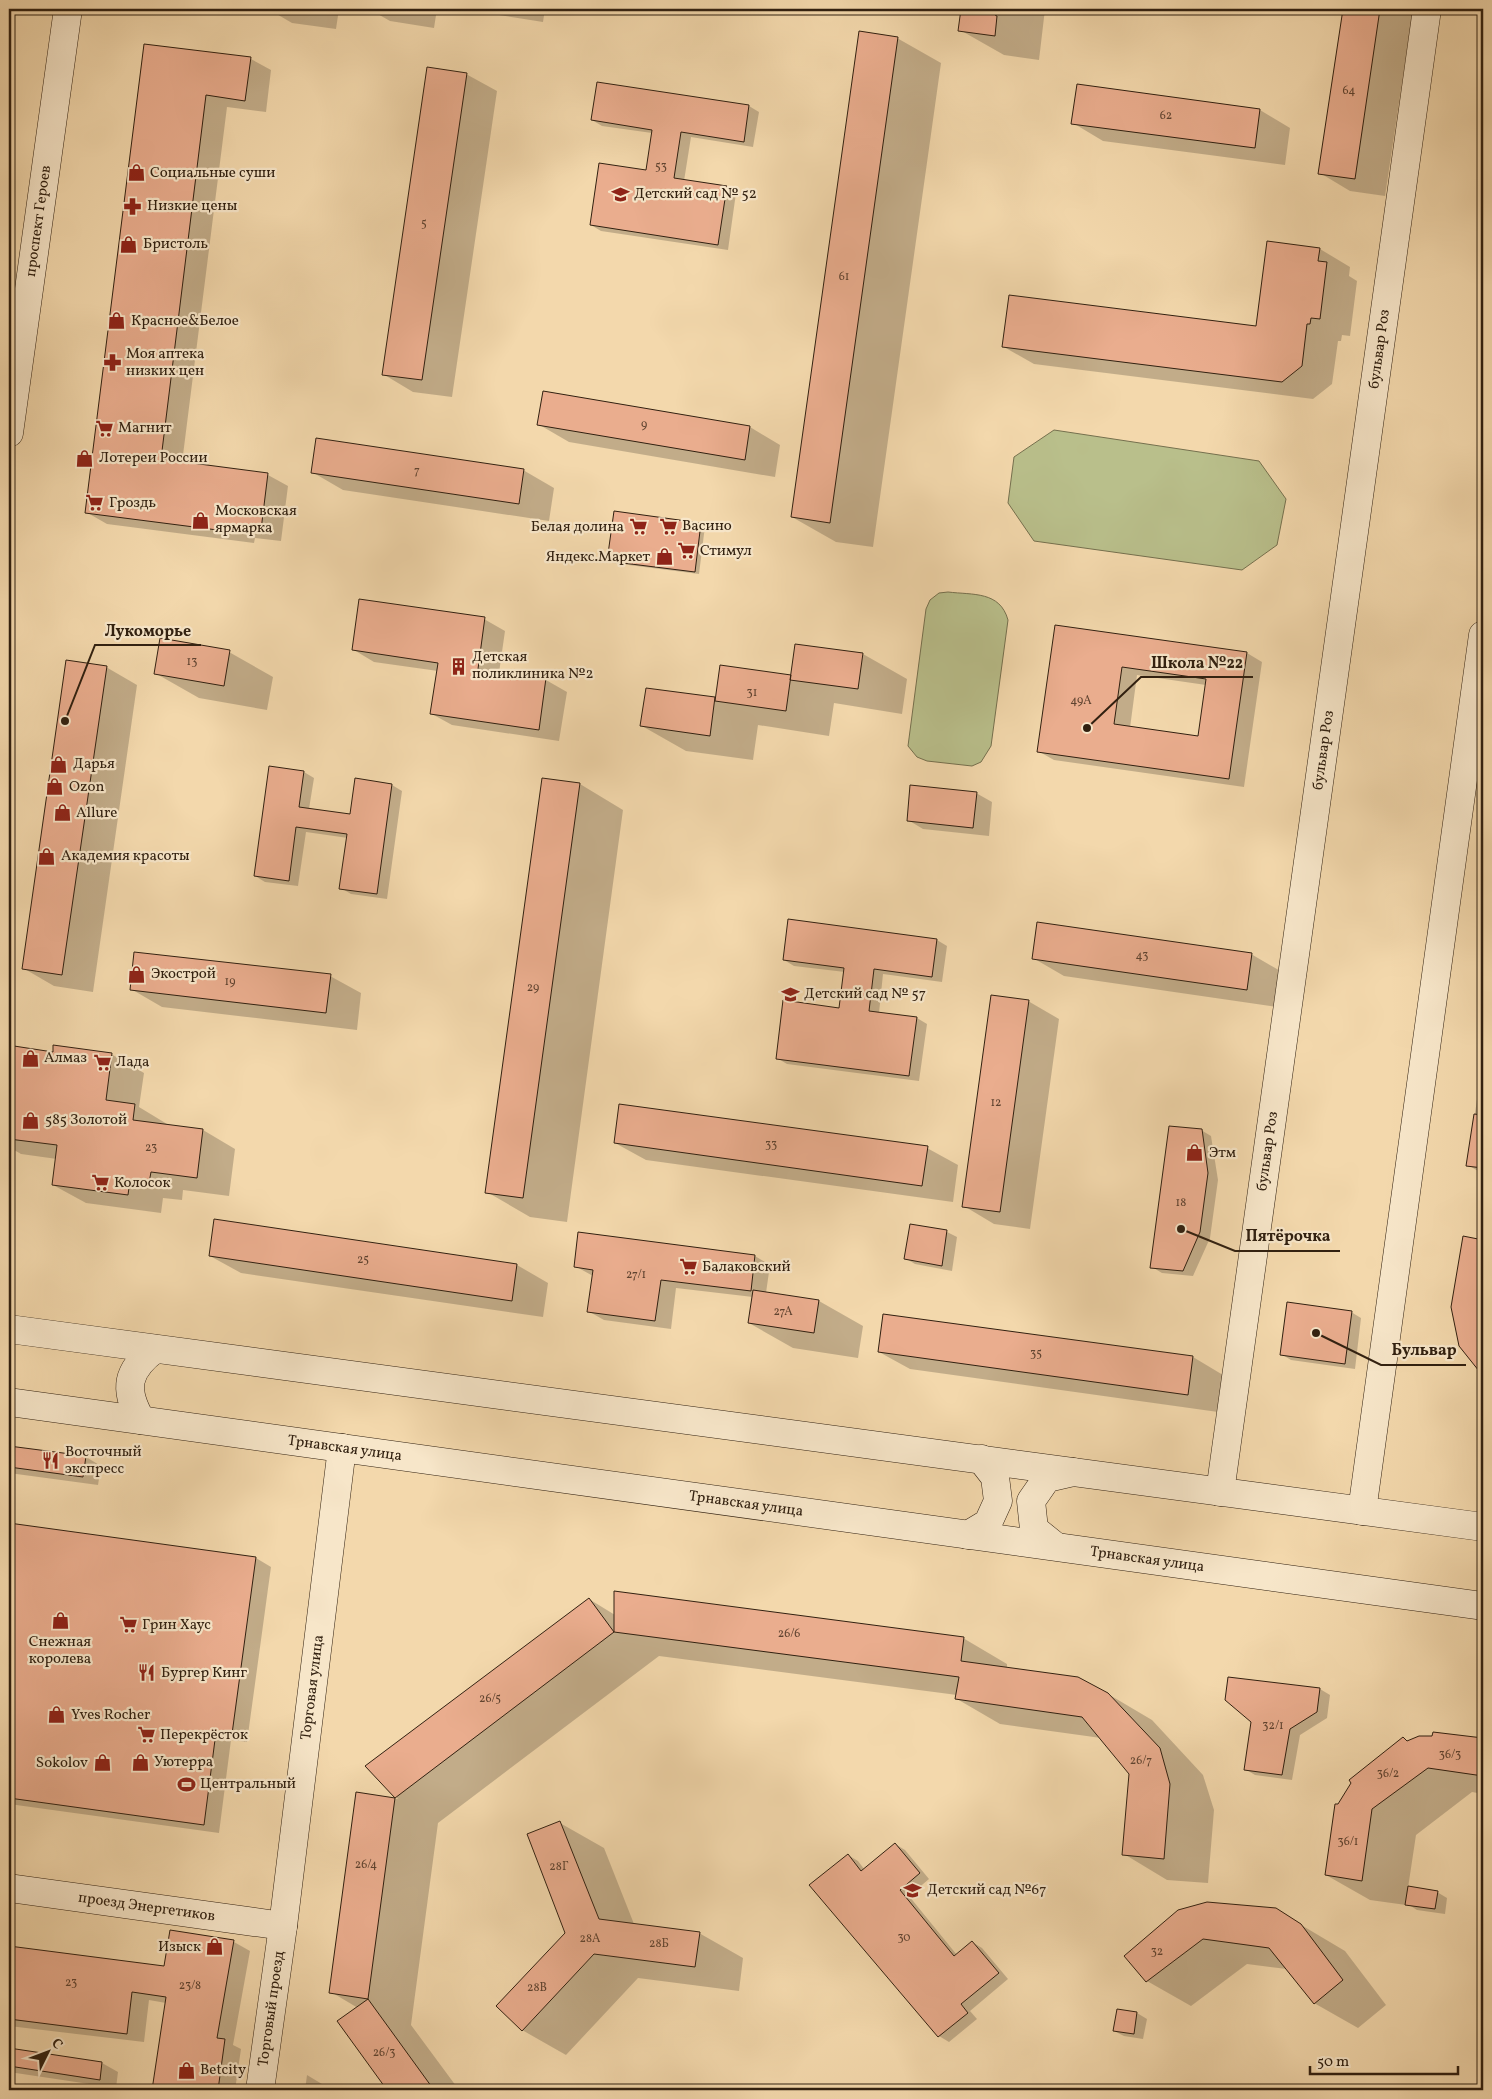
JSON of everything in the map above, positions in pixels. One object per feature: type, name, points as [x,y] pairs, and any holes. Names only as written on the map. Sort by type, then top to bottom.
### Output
[{"type":"street","name":"проспект Героев","points":[[9,433],[68,9]]},
{"type":"street","name":"бульвар Роз","points":[[1220,1492],[1427,9]]},
{"type":"street","points":[[1362,1511],[1483,635]]},
{"type":"street","points":[[9,1329],[1483,1527]]},
{"type":"street","points":[[141,1420],[133,1406],[130,1382],[134,1370],[142,1358],[155,1348]]},
{"type":"street","name":"Трнавская улица","points":[[9,1402],[1483,1606]]},
{"type":"street","name":"Торговая улица","points":[[283,1926],[342,1448]]},
{"type":"street","points":[[968,1535],[988,1523],[998,1501],[995,1477],[981,1460]]},
{"type":"street","points":[[1055,1546],[1034,1530],[1031,1501],[1047,1478],[1074,1472]]},
{"type":"street","name":"проезд Энергетиков","points":[[9,1888],[283,1926]]},
{"type":"street","name":"Торговый проезд","points":[[260,2090],[283,1926]]},
{"type":"green space","points":[[1054,430],[1259,461],[1286,499],[1277,545],[1242,570],[1034,541],[1008,503],[1014,457]]},
{"type":"green space","points":[[948,592],[984,596],[992,599],[999,604],[1008,620],[991,746],[981,762],[972,766],[927,761],[917,757],[908,746],[926,609],[930,600],[939,593]]},
{"type":"building","points":[[961,9],[996,9],[995,36],[958,31]]},
{"type":"building","points":[[1343,9],[1380,9],[1355,179],[1318,174]]},
{"type":"building","points":[[859,31],[898,37],[830,523],[791,517]]},
{"type":"building","points":[[144,44],[251,57],[245,101],[206,95],[161,459],[268,473],[261,530],[234,527],[233,532],[85,513]]},
{"type":"building","points":[[427,67],[467,73],[422,380],[382,375]]},
{"type":"building","points":[[597,82],[749,105],[744,142],[681,132],[674,178],[727,186],[718,245],[590,225],[599,163],[646,170],[652,130],[591,120]]},
{"type":"building","points":[[1077,84],[1260,109],[1255,148],[1071,124]]},
{"type":"building","points":[[1267,241],[1320,248],[1318,261],[1327,262],[1320,319],[1311,318],[1310,324],[1307,324],[1302,366],[1282,382],[1002,347],[1009,295],[1256,326]]},
{"type":"building","points":[[543,391],[750,426],[745,460],[537,425]]},
{"type":"building","points":[[316,438],[524,469],[519,504],[311,473]]},
{"type":"building","points":[[614,511],[701,523],[695,572],[607,561]]},
{"type":"building","name":"Детская поликлиника №2","points":[[359,599],[485,617],[478,669],[546,678],[539,730],[430,714],[438,663],[352,650]]},
{"type":"building","points":[[1055,625],[1247,652],[1229,779],[1037,752]],"holes":[[[1122,667],[1206,679],[1198,736],[1114,724]]]},
{"type":"building","points":[[160,638],[230,650],[224,686],[154,674]]},
{"type":"building","points":[[795,644],[863,653],[858,689],[790,680]]},
{"type":"building","points":[[66,660],[107,666],[62,975],[22,969]]},
{"type":"building","points":[[720,665],[791,675],[786,711],[715,701]]},
{"type":"building","points":[[646,688],[715,697],[710,736],[640,726]]},
{"type":"building","points":[[269,766],[304,771],[299,807],[350,814],[355,778],[392,784],[377,894],[339,889],[347,834],[296,827],[289,881],[254,876]]},
{"type":"building","points":[[542,778],[580,783],[523,1198],[485,1193]]},
{"type":"building","points":[[910,785],[977,792],[973,828],[907,821]]},
{"type":"building","points":[[788,919],[937,939],[932,977],[874,969],[869,1011],[917,1017],[909,1076],[776,1059],[783,1000],[839,1008],[844,968],[783,960]]},
{"type":"building","points":[[1037,922],[1252,953],[1247,990],[1032,959]]},
{"type":"building","points":[[134,952],[331,974],[326,1013],[130,990]]},
{"type":"building","points":[[991,995],[1029,1000],[1000,1212],[962,1207]]},
{"type":"building","points":[[53,1045],[112,1053],[106,1100],[135,1104],[133,1120],[203,1129],[197,1178],[151,1172],[149,1183],[130,1180],[128,1195],[52,1185],[57,1145],[9,1139],[9,1083],[14,1046],[53,1052]]},
{"type":"building","points":[[619,1104],[928,1146],[922,1186],[614,1143]]},
{"type":"building","points":[[1474,1114],[1483,1115],[1483,1168],[1466,1166]]},
{"type":"building","points":[[1169,1126],[1202,1129],[1208,1173],[1200,1232],[1183,1271],[1150,1268]]},
{"type":"building","points":[[214,1219],[517,1264],[512,1301],[209,1256]]},
{"type":"building","points":[[910,1224],[947,1230],[942,1266],[904,1259]]},
{"type":"building","points":[[578,1232],[755,1255],[751,1291],[661,1280],[655,1321],[587,1312],[593,1270],[574,1267]]},
{"type":"building","points":[[1463,1236],[1483,1240],[1483,1376],[1459,1346],[1451,1307]]},
{"type":"building","points":[[753,1290],[819,1300],[814,1333],[748,1323]]},
{"type":"building","points":[[1287,1302],[1352,1311],[1345,1364],[1280,1355]]},
{"type":"building","points":[[883,1314],[1193,1356],[1188,1395],[878,1352]]},
{"type":"building","points":[[9,1446],[86,1456],[83,1477],[9,1467]]},
{"type":"building","name":"Грин Хаус","points":[[9,1523],[256,1557],[232,1734],[216,1732],[204,1825],[9,1798]]},
{"type":"building","points":[[614,1591],[964,1637],[961,1661],[1078,1677],[1108,1693],[1160,1748],[1170,1784],[1164,1859],[1122,1855],[1129,1774],[1082,1717],[955,1699],[959,1677],[614,1632]]},
{"type":"building","points":[[589,1598],[614,1632],[395,1798],[365,1766]]},
{"type":"building","points":[[1228,1677],[1320,1688],[1317,1712],[1290,1729],[1282,1775],[1244,1770],[1251,1722],[1225,1700]]},
{"type":"building","points":[[1433,1732],[1483,1738],[1483,1776],[1428,1768],[1372,1809],[1362,1881],[1325,1875],[1335,1804],[1338,1804],[1351,1783],[1349,1780],[1403,1737],[1407,1741],[1419,1736],[1432,1736]]},
{"type":"building","points":[[356,1792],[395,1798],[368,1999],[329,1993]]},
{"type":"building","points":[[560,1821],[599,1919],[700,1932],[695,1967],[594,1954],[522,2031],[496,2006],[565,1933],[527,1834]]},
{"type":"building","points":[[895,1843],[920,1873],[900,1890],[954,1956],[972,1941],[999,1973],[961,2004],[968,2013],[938,2037],[809,1885],[848,1854],[861,1871]]},
{"type":"building","points":[[1408,1886],[1438,1891],[1435,1909],[1405,1905]]},
{"type":"building","points":[[1207,1902],[1276,1908],[1301,1924],[1343,1980],[1314,2004],[1269,1948],[1203,1939],[1146,1982],[1124,1956],[1178,1910]]},
{"type":"building","points":[[170,1930],[234,1940],[217,2038],[225,2039],[218,2090],[152,2090],[166,1997],[132,1992],[127,2034],[9,2019],[9,1946],[164,1966]]},
{"type":"building","points":[[368,1999],[434,2090],[387,2090],[337,2021]]},
{"type":"building","points":[[1117,2009],[1137,2012],[1134,2034],[1113,2031]]},
{"type":"building","points":[[9,2048],[102,2062],[100,2080],[9,2066]]},
{"type":"place","name":"Социальные суши","points":[[136,173]]},
{"type":"place","name":"Детский сад № 52","points":[[620,194]]},
{"type":"place","name":"Низкие цены","points":[[133,206]]},
{"type":"place","name":"Бристоль","points":[[129,244]]},
{"type":"place","name":"Красное&Белое","points":[[117,321]]},
{"type":"place","name":"Моя аптека низких цен","points":[[112,363]]},
{"type":"place","name":"Магнит","points":[[104,428]]},
{"type":"place","name":"Лотереи России","points":[[85,458]]},
{"type":"place","name":"Гроздь","points":[[95,503]]},
{"type":"place","name":"Московская ярмарка","points":[[201,520]]},
{"type":"place","name":"Васино","points":[[668,526]]},
{"type":"place","name":"Белая долина","points":[[638,527]]},
{"type":"place","name":"Стимул","points":[[686,551]]},
{"type":"place","name":"Яндекс.Маркет","points":[[664,557]]},
{"type":"place","name":"Детская поликлиника №2","points":[[458,666]]},
{"type":"place","name":"Лукоморье","points":[[65,721]]},
{"type":"place","name":"Школа №22","points":[[1087,728]]},
{"type":"place","name":"Дарья","points":[[59,764]]},
{"type":"place","name":"Ozon","points":[[55,787]]},
{"type":"place","name":"Allure","points":[[62,813]]},
{"type":"place","name":"Академия красоты","points":[[47,856]]},
{"type":"place","name":"Экострой","points":[[137,974]]},
{"type":"place","name":"Детский сад № 57","points":[[790,994]]},
{"type":"place","name":"Алмаз","points":[[30,1058]]},
{"type":"place","name":"Лада","points":[[102,1062]]},
{"type":"place","name":"585 Золотой","points":[[31,1120]]},
{"type":"place","name":"Этм","points":[[1195,1153]]},
{"type":"place","name":"Колосок","points":[[100,1183]]},
{"type":"place","name":"Пятёрочка","points":[[1181,1229]]},
{"type":"place","name":"Балаковский","points":[[688,1267]]},
{"type":"place","name":"Бульвар","points":[[1316,1333]]},
{"type":"place","name":"Восточный экспресс","points":[[51,1461]]},
{"type":"place","name":"Снежная королева","points":[[60,1621]]},
{"type":"place","name":"Грин Хаус","points":[[128,1625]]},
{"type":"place","name":"Бургер Кинг","points":[[147,1673]]},
{"type":"place","name":"Yves Rocher","points":[[57,1715]]},
{"type":"place","name":"Перекрёсток","points":[[146,1735]]},
{"type":"place","name":"Уютерра","points":[[140,1762]]},
{"type":"place","name":"Sokolov","points":[[102,1763]]},
{"type":"place","name":"Центральный","points":[[186,1784]]},
{"type":"place","name":"Детский сад №67","points":[[913,1890]]},
{"type":"place","name":"Изыск","points":[[215,1947]]},
{"type":"place","name":"Betcity","points":[[186,2070]]}]
